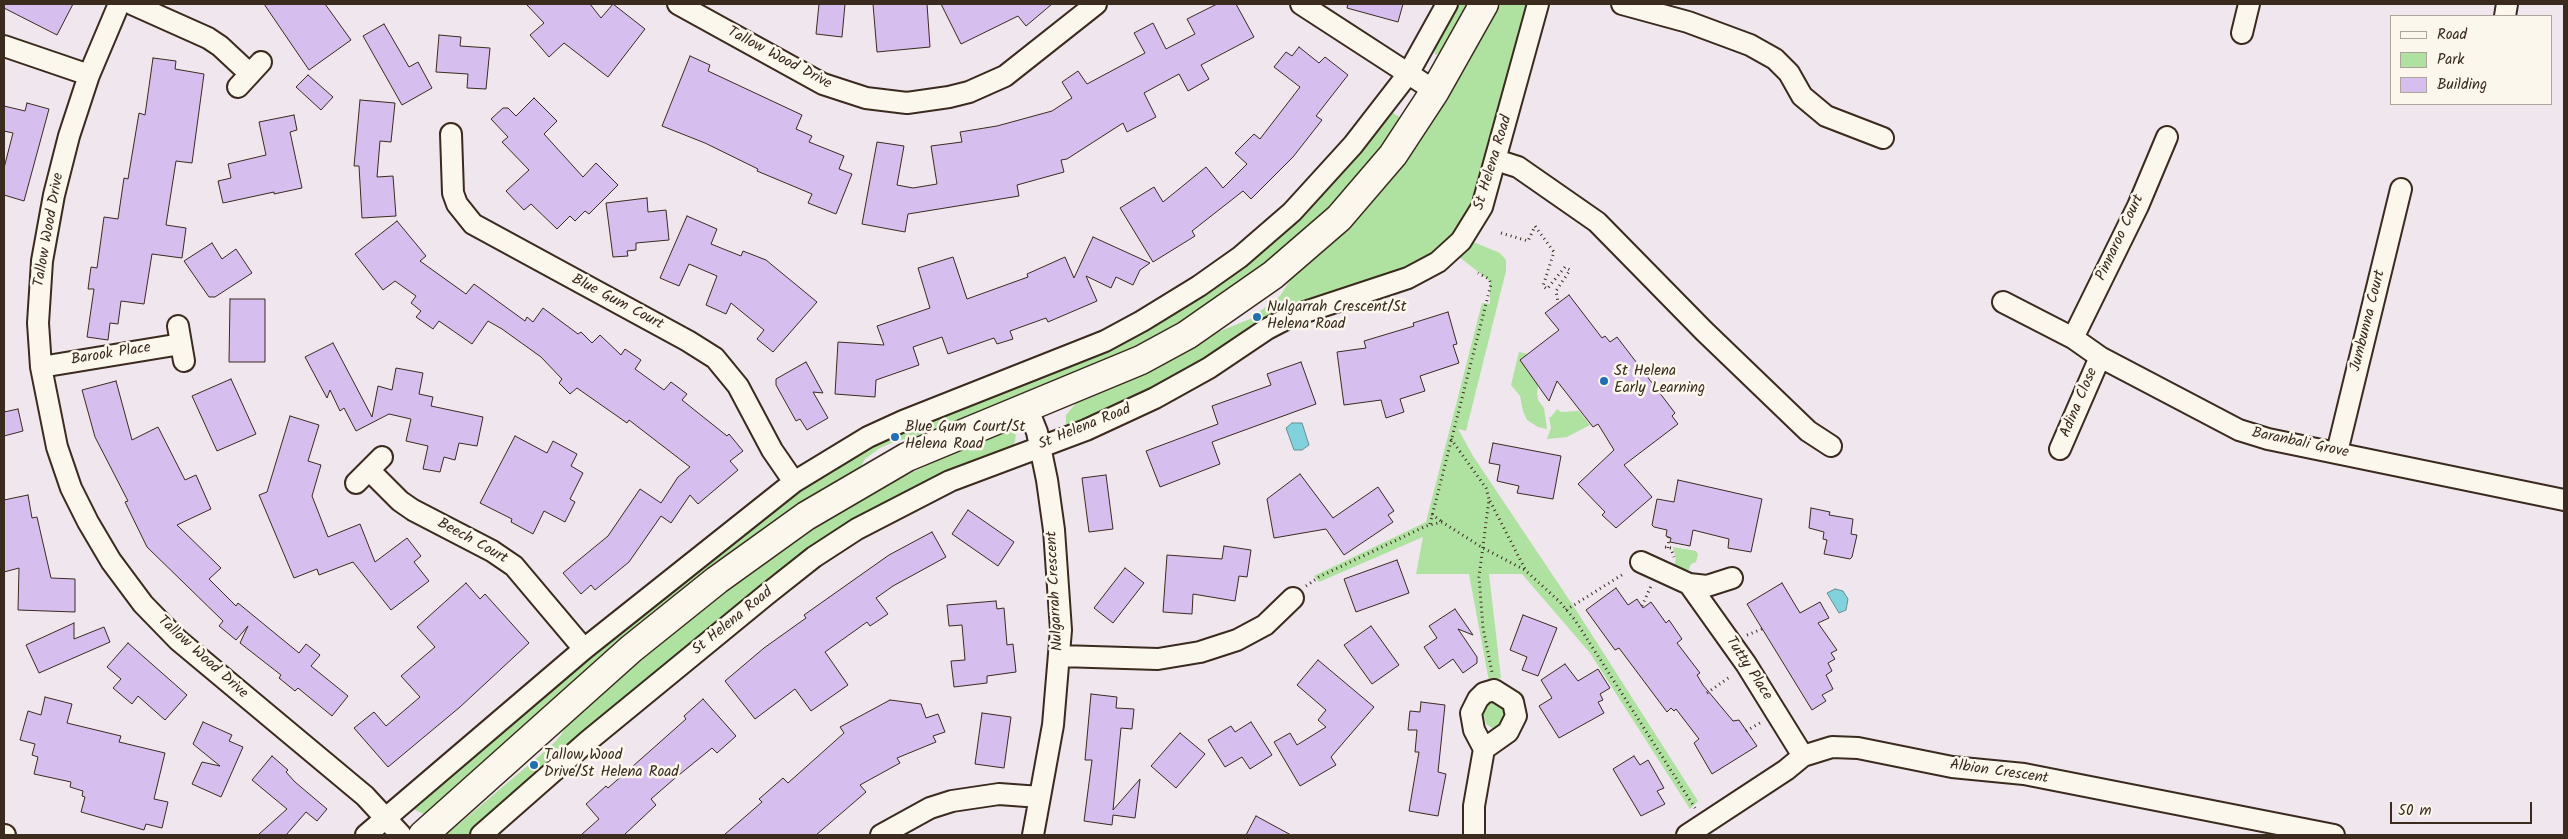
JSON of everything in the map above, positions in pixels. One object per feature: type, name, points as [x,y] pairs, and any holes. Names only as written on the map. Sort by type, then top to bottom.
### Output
[{"type":"main road","points":[[423,835],[632,649],[762,546],[806,516],[907,457],[1115,372],[1163,349],[1234,304],[1273,275],[1339,218],[1409,134],[1484,4]]},
{"type":"street","name":"Tallow Wood Drive","points":[[119,4],[89,74],[61,166],[47,231],[40,288],[38,323],[41,367],[51,424],[72,488],[96,536],[127,584],[178,640],[354,787],[401,835]]},
{"type":"street","points":[[132,4],[208,38],[233,56],[250,74]]},
{"type":"street","name":"Tallow Wood Drive","points":[[678,4],[823,84],[866,98],[907,102],[931,101],[969,92],[1005,76],[1096,4]]},
{"type":"street","points":[[1301,4],[1435,91]]},
{"type":"street","points":[[366,835],[584,649],[794,482],[868,437],[903,421],[1105,341],[1200,286],[1240,257],[1292,212],[1353,145],[1408,74],[1447,4]]},
{"type":"street","name":"St Helena Road","points":[[481,835],[595,735],[814,557],[857,529],[901,504],[979,469],[1086,430],[1155,398],[1209,368],[1267,329],[1290,317],[1423,271],[1452,251],[1469,230],[1482,207],[1538,4]]},
{"type":"street","points":[[1622,4],[1688,22],[1750,45],[1775,59],[1789,73],[1802,96],[1826,116],[1883,138]]},
{"type":"street","points":[[2242,34],[2249,4]]},
{"type":"street","points":[[4,46],[89,74]]},
{"type":"street","name":"Blue Gum Court","points":[[451,134],[453,193],[464,214],[486,232],[688,341],[715,358],[738,386],[772,450],[794,482]]},
{"type":"street","name":"Pinnaroo Court","points":[[2073,338],[2138,206],[2167,137]]},
{"type":"street","points":[[1496,160],[1518,167],[1597,222],[1704,331],[1808,431],[1831,446]]},
{"type":"street","name":"Jumbunna Court","points":[[2337,452],[2401,189]]},
{"type":"street","name":"Baranbali Grove","points":[[2003,302],[2073,338],[2100,357],[2239,430],[2268,439],[2564,500]]},
{"type":"street","name":"Barook Place","points":[[41,367],[181,344]]},
{"type":"street","name":"Adina Close","points":[[2060,449],[2100,357]]},
{"type":"street","name":"Nulgarrah Crescent","points":[[1028,407],[1040,447],[1054,538],[1059,594],[1060,656],[1052,725],[1033,835]]},
{"type":"street","name":"Beech Court","points":[[369,470],[394,496],[413,510],[492,551],[514,566],[584,649]]},
{"type":"street","name":"Tutty Place","points":[[1633,568],[1689,584],[1707,586],[1732,578]]},
{"type":"street","name":"Tutty Place","points":[[1689,584],[1746,664],[1803,756]]},
{"type":"street","points":[[1060,656],[1158,659],[1200,652],[1237,640],[1265,625],[1293,598]]},
{"type":"street","points":[[1474,835],[1474,806],[1484,749],[1474,730],[1471,713],[1478,699],[1484,693],[1494,690],[1513,702],[1516,716],[1508,732],[1484,749]]},
{"type":"street","name":"Albion Crescent","points":[[1687,835],[1786,770],[1803,756],[1832,747],[1858,748],[1952,767],[2024,774],[2334,835]]},
{"type":"street","points":[[881,835],[930,808],[952,801],[1000,794],[1040,797]]},
{"type":"path","points":[[1502,232],[1528,241],[1535,226],[1554,252],[1543,286],[1547,289],[1566,267],[1570,270],[1556,291],[1558,302]]},
{"type":"path","points":[[1430,524],[1491,284],[1488,279],[1478,273]]},
{"type":"path","points":[[1451,439],[1486,488],[1489,499],[1526,570],[1575,620],[1705,823]]},
{"type":"path","points":[[1489,499],[1480,567],[1480,601],[1494,690]]},
{"type":"path","points":[[1432,514],[1483,548],[1526,570]]},
{"type":"path","points":[[1293,598],[1319,577],[1430,524],[1442,522]]},
{"type":"path","points":[[1668,548],[1669,537]]},
{"type":"path","points":[[1566,610],[1633,568]]},
{"type":"path","points":[[1642,606],[1651,585]]},
{"type":"path","points":[[1707,693],[1732,675]]},
{"type":"path","points":[[1746,731],[1762,721]]},
{"type":"green space","points":[[1457,4],[1468,4],[1442,53],[1435,55],[1434,48]]},
{"type":"green space","points":[[1501,4],[1530,4],[1480,190],[1458,234],[1425,261],[1233,343],[1128,403],[1070,426],[1066,424],[1066,415],[1077,402],[1143,374],[1213,334],[1250,319],[1280,296],[1296,271],[1357,218],[1402,167],[1442,107]]},
{"type":"green space","points":[[1390,111],[1401,118],[1370,162],[1312,226],[1256,272],[1187,319],[1107,360],[998,403],[930,433],[896,441],[880,448],[865,459],[859,469],[426,815],[415,810],[416,804],[556,683],[773,507],[841,463],[896,433],[1085,359],[1186,304]]},
{"type":"green space","points":[[1471,241],[1500,253],[1506,260],[1506,271],[1466,431],[1458,429],[1473,456],[1576,610],[1698,801],[1690,809],[1590,653],[1522,574],[1489,574],[1501,678],[1489,681],[1469,574],[1416,574],[1423,537],[1319,582],[1314,576],[1426,522],[1482,303],[1490,304],[1490,281],[1458,256]]},
{"type":"green space","points":[[1519,352],[1536,356],[1539,379],[1538,400],[1544,408],[1547,429],[1538,427],[1527,420],[1520,396],[1511,385]]},
{"type":"green space","points":[[1557,409],[1561,412],[1579,411],[1590,425],[1567,437],[1547,439],[1551,428],[1549,417]]},
{"type":"green space","points":[[1010,430],[1016,435],[1014,445],[1011,448],[906,493],[844,526],[574,741],[468,835],[446,835],[552,745],[561,735],[569,720],[640,655],[756,565],[877,490],[968,445]]},
{"type":"green space","points":[[1673,547],[1696,551],[1698,554],[1696,562],[1691,564],[1688,571],[1674,566],[1676,558]]},
{"type":"green space","points":[[1491,698],[1506,703],[1507,717],[1497,727],[1492,728],[1486,724],[1482,707]]},
{"type":"water","points":[[1292,423],[1302,423],[1309,445],[1302,450],[1294,450],[1286,428]]},
{"type":"water","points":[[1835,589],[1843,591],[1848,599],[1846,610],[1839,613],[1827,593]]},
{"type":"building","points":[[4,4],[73,4],[57,35],[4,8]]},
{"type":"building","points":[[264,4],[325,4],[351,40],[309,70]]},
{"type":"building","points":[[526,4],[590,4],[601,18],[613,4],[645,29],[608,77],[564,43],[549,57],[530,35],[544,23]]},
{"type":"building","points":[[819,4],[845,4],[842,37],[816,34]]},
{"type":"building","points":[[873,4],[927,4],[930,47],[877,52]]},
{"type":"building","points":[[941,4],[1052,4],[1026,26],[1018,16],[961,44]]},
{"type":"building","points":[[1217,4],[1236,4],[1254,37],[1201,65],[1209,79],[1188,91],[1179,74],[1144,93],[1156,117],[1127,132],[1123,123],[1067,159],[1061,160],[1064,172],[1017,185],[1019,196],[908,214],[905,232],[862,224],[877,142],[904,146],[897,185],[913,188],[937,184],[931,146],[962,142],[960,132],[997,126],[1052,111],[1072,98],[1062,82],[1078,71],[1087,84],[1145,53],[1134,33],[1153,23],[1166,49],[1195,34],[1187,19]]},
{"type":"building","points":[[1348,4],[1403,4],[1398,22],[1347,8]]},
{"type":"building","points":[[384,24],[409,67],[418,62],[432,88],[402,105],[363,36]]},
{"type":"building","points":[[439,35],[461,37],[460,46],[490,48],[486,89],[467,88],[468,74],[436,72]]},
{"type":"building","points":[[1299,47],[1319,63],[1325,57],[1348,75],[1316,116],[1322,120],[1293,157],[1251,199],[1243,191],[1192,231],[1195,236],[1153,262],[1120,208],[1154,187],[1163,202],[1206,167],[1223,188],[1247,164],[1235,153],[1254,134],[1260,139],[1300,87],[1274,67],[1286,52],[1292,56]]},
{"type":"building","points":[[690,56],[710,65],[708,71],[802,115],[796,129],[812,136],[809,142],[844,156],[839,169],[852,174],[836,214],[808,203],[812,194],[757,171],[758,169],[705,143],[662,126]]},
{"type":"building","points":[[153,58],[176,61],[175,69],[204,74],[192,163],[176,161],[166,225],[186,228],[182,258],[152,254],[144,304],[121,301],[118,324],[110,323],[108,340],[87,337],[94,289],[88,289],[91,267],[97,268],[104,217],[118,219],[124,178],[128,179],[139,113],[145,115]]},
{"type":"building","points":[[308,75],[333,97],[321,110],[296,87]]},
{"type":"building","points":[[534,98],[557,121],[544,134],[583,177],[596,163],[618,185],[589,214],[585,211],[575,221],[570,216],[557,229],[531,204],[524,210],[506,191],[529,170],[502,142],[508,137],[491,119],[503,108],[508,108],[516,116]]},
{"type":"building","points":[[360,100],[395,103],[391,142],[380,141],[377,177],[393,176],[396,216],[362,218],[359,166],[354,166]]},
{"type":"building","points":[[27,103],[49,109],[24,201],[4,195],[4,168],[13,133],[4,131],[4,106],[25,111]]},
{"type":"building","points":[[294,115],[297,130],[290,132],[302,188],[223,203],[218,181],[231,178],[228,164],[266,155],[259,122]]},
{"type":"building","points":[[647,198],[648,212],[666,210],[669,240],[636,243],[636,250],[627,251],[628,256],[613,257],[606,203]]},
{"type":"building","points":[[687,216],[717,229],[711,244],[741,256],[743,251],[766,260],[817,302],[773,352],[757,339],[764,330],[731,303],[726,314],[706,305],[717,276],[689,264],[679,286],[660,278]]},
{"type":"building","points":[[397,221],[426,256],[420,261],[466,294],[474,284],[525,321],[527,317],[533,322],[543,308],[578,334],[581,332],[592,343],[600,335],[621,355],[625,349],[641,360],[635,369],[664,390],[671,382],[687,394],[682,400],[727,436],[729,434],[743,451],[730,461],[738,470],[698,504],[690,495],[671,523],[661,516],[629,562],[595,590],[591,585],[581,594],[563,573],[608,536],[640,489],[661,503],[678,477],[690,467],[629,420],[627,423],[577,388],[570,394],[559,383],[562,379],[541,357],[502,329],[488,321],[472,344],[439,321],[433,329],[416,317],[421,311],[411,303],[416,296],[395,281],[383,290],[355,254]]},
{"type":"building","points":[[1093,237],[1150,263],[1140,270],[1133,285],[1116,277],[1111,288],[1086,276],[1097,301],[1048,322],[1046,318],[1010,331],[1013,339],[997,344],[994,338],[948,354],[942,337],[913,347],[919,365],[876,380],[875,397],[835,394],[838,342],[884,345],[877,326],[930,308],[918,268],[953,257],[967,299],[1028,277],[1027,274],[1065,257],[1074,278]]},
{"type":"building","points":[[212,243],[222,259],[236,249],[252,273],[215,297],[209,297],[184,261]]},
{"type":"building","name":"St Helena Early Learning","points":[[1569,295],[1602,338],[1605,336],[1610,342],[1617,337],[1675,413],[1672,416],[1678,424],[1624,465],[1652,497],[1616,528],[1602,515],[1605,512],[1578,484],[1614,450],[1598,424],[1593,427],[1557,381],[1549,401],[1520,360],[1559,330],[1545,313]]},
{"type":"building","points":[[230,299],[265,299],[265,362],[229,362]]},
{"type":"building","points":[[1448,312],[1457,344],[1453,345],[1459,363],[1420,376],[1425,391],[1400,399],[1404,412],[1386,418],[1381,400],[1344,405],[1337,352],[1366,348],[1364,341],[1414,326],[1413,323]]},
{"type":"building","points":[[333,343],[372,417],[378,386],[392,390],[396,368],[423,373],[419,394],[433,397],[431,406],[483,417],[477,446],[459,443],[455,460],[444,457],[440,472],[423,469],[428,446],[406,441],[411,419],[389,414],[356,431],[344,408],[340,411],[330,390],[327,398],[305,357]]},
{"type":"building","points":[[806,362],[823,393],[813,392],[828,418],[807,430],[800,419],[796,421],[776,385],[776,379]]},
{"type":"building","points":[[1301,362],[1316,404],[1212,442],[1220,464],[1160,487],[1146,451],[1218,424],[1212,406],[1271,385],[1267,374]]},
{"type":"building","points":[[231,379],[256,434],[217,451],[192,396]]},
{"type":"building","points":[[116,381],[132,440],[158,427],[185,480],[196,475],[211,509],[177,525],[221,568],[209,579],[236,606],[238,603],[299,653],[306,644],[320,655],[311,666],[348,696],[332,716],[298,688],[295,691],[279,678],[281,675],[240,643],[248,626],[236,640],[219,626],[223,621],[147,547],[125,502],[128,501],[95,437],[82,390]]},
{"type":"building","points":[[18,409],[23,431],[4,436],[4,412]]},
{"type":"building","points":[[290,416],[319,425],[308,461],[321,465],[312,496],[328,537],[360,524],[375,562],[407,538],[421,556],[414,562],[429,581],[391,610],[353,562],[319,575],[317,569],[294,578],[259,495],[267,492]]},
{"type":"building","points":[[515,436],[547,453],[553,441],[577,454],[571,466],[583,473],[570,499],[575,502],[565,522],[544,511],[533,534],[511,522],[512,519],[480,503]]},
{"type":"building","points":[[1493,443],[1561,456],[1553,499],[1517,493],[1519,486],[1497,481],[1500,465],[1489,463]]},
{"type":"building","points":[[1300,474],[1333,518],[1378,487],[1394,511],[1388,515],[1393,522],[1344,555],[1326,529],[1274,538],[1267,499]]},
{"type":"building","points":[[1106,475],[1113,529],[1089,532],[1082,478]]},
{"type":"building","points":[[1678,480],[1762,499],[1751,552],[1728,548],[1729,539],[1693,530],[1690,546],[1670,542],[1671,538],[1666,536],[1667,530],[1654,527],[1652,525],[1657,499],[1674,502]]},
{"type":"building","points":[[28,495],[32,518],[37,517],[51,578],[75,579],[75,612],[18,610],[19,568],[4,572],[4,500]]},
{"type":"building","points":[[1811,508],[1830,512],[1829,515],[1853,519],[1851,534],[1857,535],[1850,559],[1824,554],[1827,540],[1823,539],[1824,532],[1809,528]]},
{"type":"building","points":[[968,510],[1014,542],[998,566],[952,534]]},
{"type":"building","points":[[932,532],[946,557],[893,586],[876,598],[888,614],[870,626],[867,622],[825,652],[848,685],[811,711],[795,689],[755,719],[725,681],[764,648],[806,618],[804,615],[889,555]]},
{"type":"building","points":[[1224,546],[1251,550],[1247,577],[1239,576],[1235,601],[1193,594],[1192,614],[1163,612],[1167,555],[1222,559]]},
{"type":"building","points":[[1397,560],[1409,593],[1356,612],[1344,579]]},
{"type":"building","points":[[1125,568],[1144,583],[1113,623],[1094,608]]},
{"type":"building","points":[[466,583],[480,599],[485,594],[529,643],[460,707],[388,767],[354,728],[374,712],[386,726],[420,697],[401,676],[435,647],[417,627]]},
{"type":"building","points":[[1782,583],[1800,613],[1820,602],[1829,618],[1818,623],[1837,650],[1831,653],[1835,659],[1828,663],[1832,671],[1826,675],[1833,689],[1822,695],[1826,701],[1812,710],[1747,604]]},
{"type":"building","points":[[1616,588],[1628,605],[1637,599],[1643,608],[1651,602],[1666,623],[1669,620],[1682,639],[1677,643],[1700,673],[1697,675],[1703,685],[1733,721],[1739,720],[1757,746],[1712,774],[1694,743],[1699,739],[1676,709],[1674,711],[1671,708],[1667,712],[1619,648],[1615,650],[1586,610]]},
{"type":"building","points":[[996,601],[997,609],[1004,608],[1007,645],[1013,644],[1016,672],[987,676],[987,683],[954,687],[951,661],[965,660],[962,625],[949,626],[947,605]]},
{"type":"building","points":[[1455,609],[1473,635],[1458,629],[1477,657],[1477,663],[1463,673],[1453,659],[1439,669],[1424,647],[1437,638],[1429,626]]},
{"type":"building","points":[[1523,615],[1557,628],[1538,676],[1522,670],[1527,657],[1510,650]]},
{"type":"building","points":[[74,623],[74,639],[104,627],[110,642],[39,673],[26,645]]},
{"type":"building","points":[[1371,626],[1399,665],[1372,684],[1344,645]]},
{"type":"building","points":[[128,643],[187,695],[165,720],[138,696],[132,704],[113,688],[121,679],[107,667]]},
{"type":"building","points":[[1318,660],[1374,707],[1331,757],[1336,765],[1300,786],[1274,742],[1290,733],[1297,745],[1326,727],[1318,720],[1326,710],[1297,685]]},
{"type":"building","points":[[1565,664],[1578,681],[1598,669],[1610,688],[1600,694],[1603,700],[1598,702],[1604,713],[1559,738],[1539,706],[1552,698],[1541,680]]},
{"type":"building","points":[[1091,694],[1117,697],[1116,708],[1134,709],[1132,729],[1121,728],[1113,810],[1140,779],[1135,818],[1113,815],[1112,825],[1084,821],[1092,760],[1085,760]]},
{"type":"building","points":[[45,697],[72,704],[67,723],[121,736],[119,742],[165,753],[154,799],[168,802],[162,828],[146,824],[144,830],[81,812],[85,797],[82,796],[83,791],[70,787],[71,782],[34,774],[38,757],[32,755],[35,744],[20,740],[28,711],[41,715]]},
{"type":"building","points":[[703,699],[736,736],[717,753],[712,748],[651,799],[656,805],[624,835],[581,835],[599,819],[586,804],[606,786],[608,788],[686,719],[684,716]]},
{"type":"building","points":[[890,700],[921,704],[926,718],[938,714],[945,732],[933,736],[936,742],[897,758],[900,763],[860,785],[866,792],[816,835],[724,835],[762,802],[759,799],[783,778],[788,783],[844,733],[840,727]]},
{"type":"building","points":[[1421,702],[1445,705],[1438,772],[1446,774],[1438,816],[1409,811],[1419,752],[1415,752],[1417,730],[1408,730],[1410,711],[1420,712]]},
{"type":"building","points":[[982,713],[1011,717],[1004,768],[975,764]]},
{"type":"building","points":[[203,722],[232,735],[229,741],[243,747],[221,797],[192,784],[202,762],[220,766],[193,744]]},
{"type":"building","points":[[1251,722],[1272,755],[1250,769],[1242,757],[1225,767],[1208,740],[1231,726],[1235,732]]},
{"type":"building","points":[[1180,733],[1205,754],[1176,788],[1151,766]]},
{"type":"building","points":[[272,756],[288,770],[286,772],[295,782],[327,809],[317,821],[306,812],[286,835],[258,835],[287,809],[252,780]]},
{"type":"building","points":[[1634,756],[1640,765],[1648,760],[1664,788],[1657,791],[1665,804],[1641,816],[1613,769]]},
{"type":"building","points":[[1256,816],[1291,835],[1246,835]]},
{"type":"place","name":"Nulgarrah Crescent/St Helena Road","points":[[1257,317]]},
{"type":"place","name":"St Helena Early Learning","points":[[1604,381]]},
{"type":"place","name":"Blue Gum Court/St Helena Road","points":[[895,437]]},
{"type":"place","name":"Tallow Wood Drive/St Helena Road","points":[[534,765]]}]
